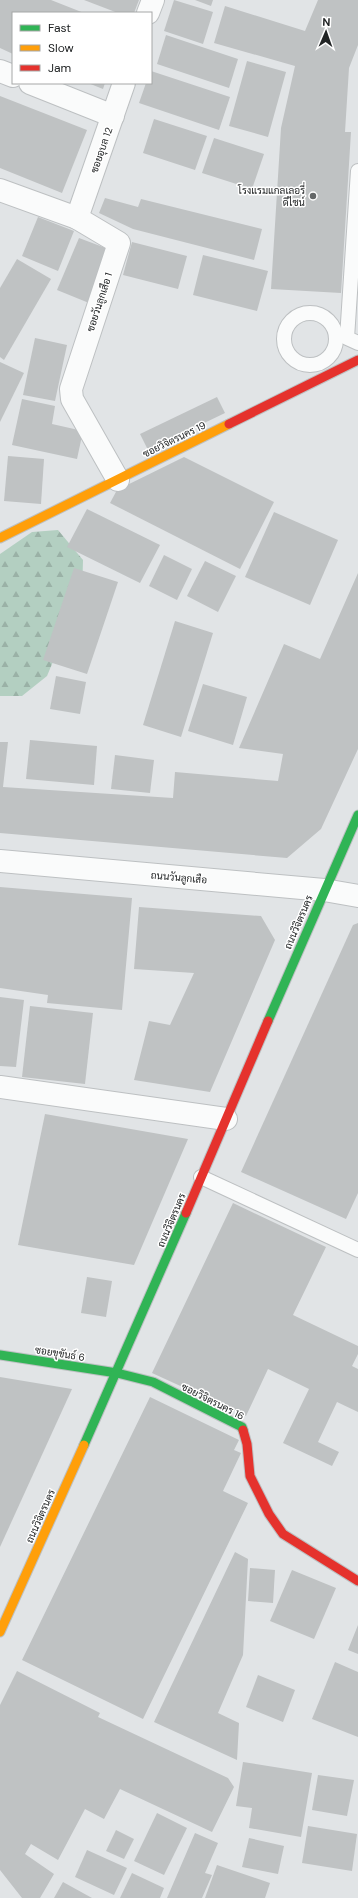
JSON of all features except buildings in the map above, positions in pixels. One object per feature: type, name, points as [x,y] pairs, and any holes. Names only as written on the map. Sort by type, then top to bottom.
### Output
[{"type":"street","points":[[148,12],[153,0]]},
{"type":"street","points":[[0,71],[12,76]]},
{"type":"street","points":[[33,84],[113,116]]},
{"type":"street","name":"ซอยอุบล 12","points":[[78,218],[124,84]]},
{"type":"street","name":"ซอยวันลูกเสือ 1","points":[[0,190],[78,218],[119,243],[71,389],[72,399],[118,480]]},
{"type":"street","name":"ซอยวิจิตรนคร 19","points":[[0,538],[358,360]]},
{"type":"street","name":"ถนนวิจิตรนคร","points":[[0,1632],[117,1373],[324,890],[358,815]]},
{"type":"street","name":"ถนนวันลูกเสือ","points":[[0,861],[324,890],[358,896]]},
{"type":"street","points":[[0,1087],[226,1119]]},
{"type":"street","name":"ซอยขุขันธ์ 6","points":[[0,1355],[117,1373]]},
{"type":"street","name":"ซอยวิจิตรนคร 16","points":[[117,1373],[153,1382],[242,1426],[247,1444],[250,1476],[269,1514],[283,1534],[358,1581]]},
{"type":"lane","points":[[347,340],[354,299],[358,171]]},
{"type":"lane","points":[[201,1177],[358,1250]]},
{"type":"green space","points":[[58,530],[83,560],[82,592],[47,676],[22,696],[0,696],[0,554],[32,532]]},
{"type":"traffic: fast","points":[[268,1021],[358,815]]},
{"type":"traffic: fast","points":[[84,1445],[186,1213]]},
{"type":"traffic: fast","points":[[0,1355],[117,1373],[153,1382],[242,1427],[243,1430]]},
{"type":"traffic: slow","points":[[0,538],[229,424]]},
{"type":"traffic: slow","points":[[0,1632],[84,1445]]},
{"type":"traffic: jam","points":[[229,424],[358,360]]},
{"type":"traffic: jam","points":[[186,1213],[268,1021]]},
{"type":"traffic: jam","points":[[243,1430],[247,1444],[250,1476],[269,1514],[283,1534],[358,1581]]},
{"type":"place","name":"โรงแรมแกลเลอรี่ ดีไซน์","points":[[313,196]]}]
